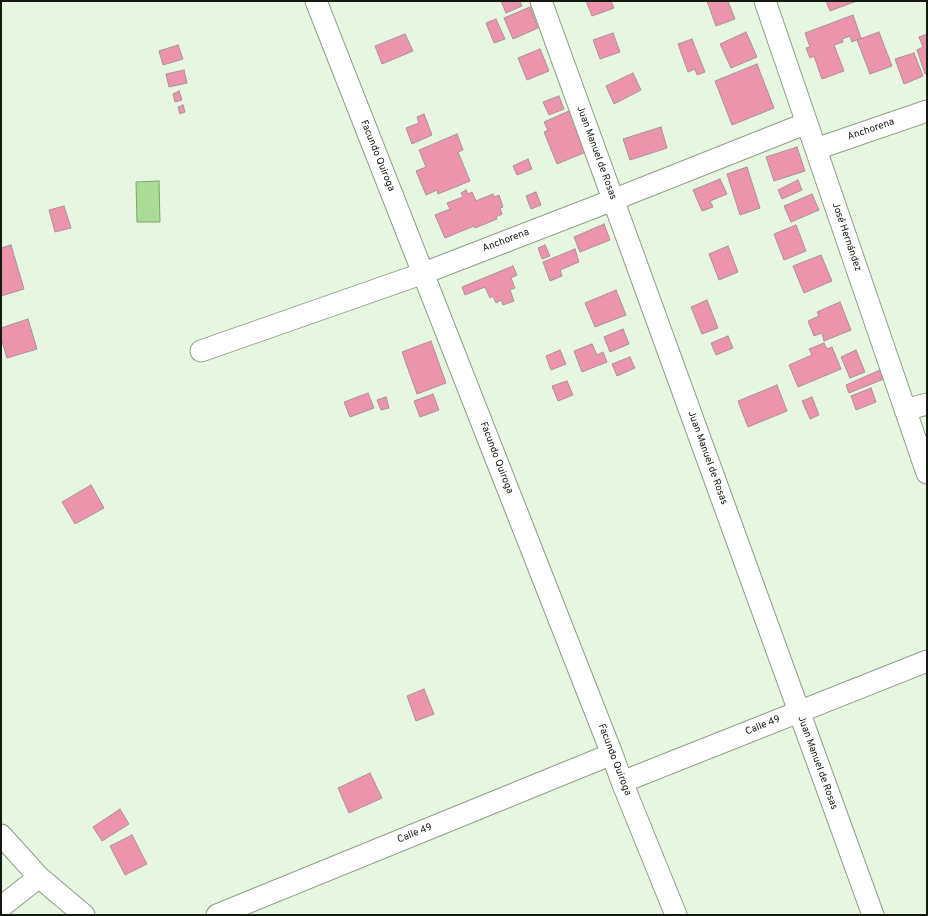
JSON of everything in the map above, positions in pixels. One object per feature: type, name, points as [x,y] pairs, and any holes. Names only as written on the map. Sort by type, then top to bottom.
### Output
[{"type":"street","name":"Facundo Quiroga","points":[[316,1],[424,273],[622,782],[676,915]]},
{"type":"street","name":"Juan Manuel de Rosas","points":[[541,1],[873,915]]},
{"type":"street","name":"José Hernández","points":[[765,1],[927,473]]},
{"type":"street","name":"Anchorena","points":[[816,149],[927,111]]},
{"type":"street","name":"Anchorena","points":[[201,351],[424,273],[613,200],[807,122]]},
{"type":"street","points":[[906,410],[927,404]]},
{"type":"street","name":"Calle 49","points":[[622,782],[927,661]]},
{"type":"street","name":"Calle 49","points":[[217,915],[612,754]]},
{"type":"street","points":[[1,835],[39,877],[84,915]]},
{"type":"street","points":[[1,907],[39,877]]},
{"type":"shaded area","points":[[159,181],[160,222],[137,222],[136,182]]},
{"type":"building","points":[[501,1],[520,1],[522,6],[506,13]]},
{"type":"building","points":[[586,1],[611,1],[614,8],[592,16]]},
{"type":"building","points":[[707,1],[728,1],[735,19],[716,26]]},
{"type":"building","points":[[826,1],[857,1],[830,11]]},
{"type":"building","points":[[530,7],[538,28],[513,39],[504,18]]},
{"type":"building","points":[[853,15],[861,38],[852,42],[850,36],[842,39],[843,42],[834,45],[844,71],[822,79],[814,56],[810,58],[806,48],[810,47],[805,33]]},
{"type":"building","points":[[496,19],[505,39],[494,43],[486,23]]},
{"type":"building","points":[[746,32],[757,57],[731,68],[720,44]]},
{"type":"building","points":[[879,32],[892,66],[870,74],[857,40]]},
{"type":"building","points":[[613,33],[620,52],[600,59],[593,40]]},
{"type":"building","points":[[405,34],[413,51],[382,64],[375,46]]},
{"type":"building","points":[[927,34],[927,73],[925,74],[917,50],[923,47],[919,37]]},
{"type":"building","points":[[692,39],[705,72],[697,75],[695,69],[688,72],[678,44]]},
{"type":"building","points":[[178,45],[183,59],[163,65],[159,51]]},
{"type":"building","points":[[540,49],[549,71],[527,80],[518,58]]},
{"type":"building","points":[[914,53],[923,76],[904,84],[895,59]]},
{"type":"building","points":[[757,64],[774,108],[732,125],[715,81]]},
{"type":"building","points":[[184,70],[187,83],[169,87],[166,74]]},
{"type":"building","points":[[633,73],[641,90],[614,104],[606,86]]},
{"type":"building","points":[[179,91],[182,100],[175,102],[173,94]]},
{"type":"building","points":[[559,96],[564,109],[549,115],[543,102]]},
{"type":"building","points":[[183,105],[185,112],[180,114],[178,107]]},
{"type":"building","points":[[569,111],[586,152],[557,164],[544,132],[548,130],[544,122]]},
{"type":"building","points":[[424,114],[432,135],[412,144],[406,128],[419,123],[417,117]]},
{"type":"building","points":[[661,127],[667,148],[630,160],[623,139]]},
{"type":"building","points":[[457,134],[463,150],[458,152],[470,181],[438,194],[437,190],[426,195],[416,171],[426,167],[419,150]]},
{"type":"building","points":[[797,147],[805,171],[774,181],[766,157]]},
{"type":"building","points":[[528,159],[532,169],[517,175],[513,166]]},
{"type":"building","points":[[747,167],[760,208],[740,215],[727,174]]},
{"type":"building","points":[[720,179],[727,194],[710,201],[713,207],[702,211],[693,190]]},
{"type":"building","points":[[798,180],[802,190],[782,199],[778,190]]},
{"type":"building","points":[[466,190],[468,194],[472,192],[476,201],[493,194],[494,197],[499,195],[503,207],[500,208],[502,214],[496,217],[497,219],[475,228],[474,226],[445,238],[435,215],[450,209],[447,203],[463,197],[461,193]]},
{"type":"building","points":[[536,192],[541,205],[531,209],[526,196]]},
{"type":"building","points":[[812,194],[819,210],[791,222],[784,206]]},
{"type":"building","points":[[64,206],[71,228],[55,232],[49,210]]},
{"type":"building","points":[[604,224],[610,240],[580,252],[574,237]]},
{"type":"building","points":[[796,225],[806,251],[784,260],[774,234]]},
{"type":"building","points":[[11,245],[24,289],[1,296],[1,248]]},
{"type":"building","points":[[545,245],[550,256],[542,259],[538,248]]},
{"type":"building","points":[[728,246],[738,272],[719,280],[709,254]]},
{"type":"building","points":[[575,249],[579,262],[560,270],[562,276],[550,281],[543,262]]},
{"type":"building","points":[[821,255],[832,281],[804,293],[793,266]]},
{"type":"building","points":[[513,266],[517,275],[511,278],[515,288],[510,290],[514,301],[503,305],[501,300],[496,303],[493,296],[490,298],[485,287],[465,295],[462,287]]},
{"type":"building","points":[[616,290],[626,315],[595,327],[585,303]]},
{"type":"building","points":[[707,300],[718,328],[702,334],[691,307]]},
{"type":"building","points":[[840,302],[851,330],[824,341],[822,333],[814,336],[808,321],[819,316],[817,312]]},
{"type":"building","points":[[28,319],[37,349],[7,358],[1,338],[1,328]]},
{"type":"building","points":[[623,329],[629,344],[610,352],[604,337]]},
{"type":"building","points":[[728,336],[733,348],[716,355],[711,343]]},
{"type":"building","points":[[431,341],[446,383],[417,394],[402,352]]},
{"type":"building","points":[[824,343],[827,349],[832,347],[841,369],[798,387],[789,365],[812,355],[809,349]]},
{"type":"building","points":[[592,344],[597,355],[603,352],[607,362],[582,372],[574,351]]},
{"type":"building","points":[[560,350],[566,364],[551,370],[546,356]]},
{"type":"building","points":[[856,350],[865,372],[850,378],[841,357]]},
{"type":"building","points":[[630,357],[635,368],[617,376],[612,364]]},
{"type":"building","points":[[880,370],[884,379],[849,393],[846,385]]},
{"type":"building","points":[[567,381],[573,395],[558,401],[552,386]]},
{"type":"building","points":[[777,385],[787,411],[748,427],[738,401]]},
{"type":"building","points":[[871,388],[876,402],[856,410],[851,396]]},
{"type":"building","points":[[368,393],[374,408],[350,417],[344,402]]},
{"type":"building","points":[[433,394],[439,410],[420,417],[414,401]]},
{"type":"building","points":[[386,397],[389,408],[381,410],[377,400]]},
{"type":"building","points":[[812,397],[819,415],[810,419],[802,401]]},
{"type":"building","points":[[91,485],[104,508],[75,524],[62,502]]},
{"type":"building","points":[[424,689],[434,714],[416,721],[407,696]]},
{"type":"building","points":[[370,773],[382,798],[349,813],[338,788]]},
{"type":"building","points":[[120,809],[129,824],[102,841],[93,827]]},
{"type":"building","points":[[132,835],[147,864],[125,875],[110,846]]}]
